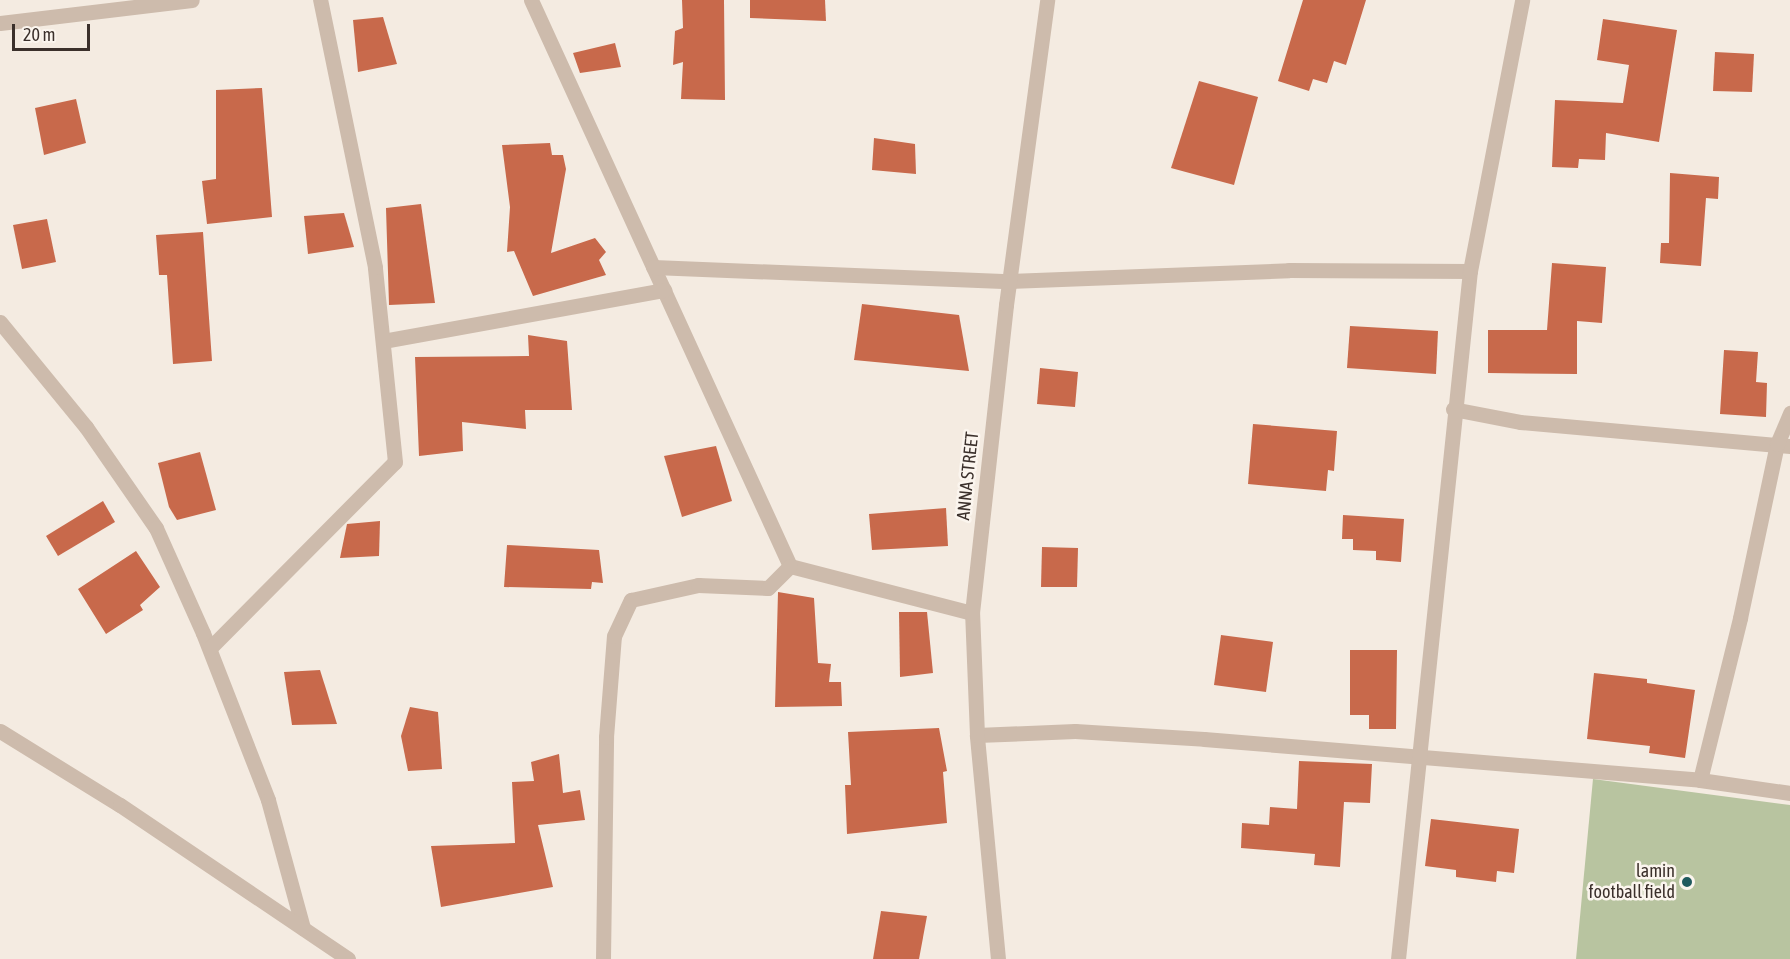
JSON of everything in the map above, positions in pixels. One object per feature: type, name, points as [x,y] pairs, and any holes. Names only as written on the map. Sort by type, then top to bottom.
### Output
[{"type":"street","points":[[0,23],[192,0]]},
{"type":"street","points":[[210,648],[395,462],[375,267],[320,0]]},
{"type":"street","points":[[531,0],[790,566]]},
{"type":"street","name":"ANNA STREET","points":[[998,959],[977,735],[972,613],[1009,281],[1047,0]]},
{"type":"street","points":[[1398,959],[1421,759],[1453,409],[1470,271],[1522,0]]},
{"type":"street","points":[[653,267],[1009,281],[1289,270],[1470,271]]},
{"type":"street","points":[[383,341],[664,290]]},
{"type":"street","points":[[0,322],[86,428],[156,528],[210,648],[268,800],[303,928]]},
{"type":"street","points":[[1453,409],[1520,422],[1783,445]]},
{"type":"street","points":[[1700,780],[1790,413]]},
{"type":"street","points":[[790,566],[972,613]]},
{"type":"street","points":[[603,959],[606,737],[614,636],[631,600],[698,585],[768,588],[790,566]]},
{"type":"street","points":[[977,735],[1075,730],[1700,780],[1790,793]]},
{"type":"street","points":[[0,731],[120,805],[348,959]]},
{"type":"green space","name":"lamin football field","points":[[1593,779],[1790,805],[1790,959],[1576,959]]},
{"type":"building","points":[[682,0],[724,0],[725,100],[681,99],[683,62],[673,65],[675,31],[683,28]]},
{"type":"building","points":[[750,0],[825,0],[826,21],[750,18]]},
{"type":"building","points":[[1303,0],[1366,0],[1346,65],[1334,61],[1327,83],[1313,79],[1309,91],[1278,81]]},
{"type":"building","points":[[383,17],[397,64],[358,72],[353,20]]},
{"type":"building","points":[[1603,19],[1677,30],[1659,142],[1606,133],[1605,160],[1579,159],[1578,168],[1552,167],[1555,100],[1623,103],[1629,65],[1597,60]]},
{"type":"building","points":[[615,43],[621,67],[580,73],[573,53]]},
{"type":"building","points":[[1715,52],[1754,54],[1752,92],[1713,91]]},
{"type":"building","points":[[1199,81],[1258,97],[1234,185],[1171,168]]},
{"type":"building","points":[[262,88],[272,217],[207,224],[202,181],[216,179],[216,90]]},
{"type":"building","points":[[76,99],[86,143],[44,155],[35,108]]},
{"type":"building","points":[[874,138],[915,144],[916,174],[872,170]]},
{"type":"building","points":[[550,143],[552,155],[563,155],[566,169],[551,253],[595,238],[606,252],[599,260],[606,275],[533,296],[514,251],[507,252],[510,207],[502,145]]},
{"type":"building","points":[[1670,173],[1719,177],[1718,199],[1706,198],[1701,266],[1660,263],[1661,243],[1669,243]]},
{"type":"building","points":[[421,204],[435,303],[389,305],[386,208]]},
{"type":"building","points":[[344,213],[354,247],[308,254],[304,216]]},
{"type":"building","points":[[47,219],[56,262],[22,269],[13,225]]},
{"type":"building","points":[[203,232],[212,361],[173,364],[167,275],[159,275],[156,235]]},
{"type":"building","points":[[1552,263],[1606,267],[1602,323],[1577,321],[1577,374],[1488,373],[1488,330],[1547,330]]},
{"type":"building","points":[[862,304],[959,315],[969,371],[854,360]]},
{"type":"building","points":[[1350,326],[1438,331],[1436,374],[1347,368]]},
{"type":"building","points":[[528,335],[567,341],[572,410],[525,410],[526,429],[462,422],[463,451],[419,456],[415,357],[529,356]]},
{"type":"building","points":[[1724,350],[1758,352],[1756,382],[1767,383],[1766,417],[1720,414]]},
{"type":"building","points":[[1040,368],[1078,372],[1075,407],[1037,404]]},
{"type":"building","points":[[1253,424],[1337,431],[1334,471],[1328,470],[1326,491],[1248,484]]},
{"type":"building","points":[[716,446],[732,501],[682,517],[664,456]]},
{"type":"building","points":[[200,452],[216,510],[177,520],[169,507],[158,463]]},
{"type":"building","points":[[103,501],[115,522],[58,556],[46,536]]},
{"type":"building","points":[[946,508],[948,546],[872,550],[869,514]]},
{"type":"building","points":[[1343,515],[1404,519],[1401,562],[1376,560],[1376,551],[1353,550],[1353,539],[1342,539]]},
{"type":"building","points":[[380,521],[379,556],[340,558],[347,524]]},
{"type":"building","points":[[507,545],[599,550],[603,583],[592,582],[591,589],[504,587]]},
{"type":"building","points":[[1042,547],[1078,548],[1077,587],[1041,587]]},
{"type":"building","points":[[136,551],[160,587],[140,605],[143,610],[106,634],[78,589]]},
{"type":"building","points":[[778,592],[814,598],[818,663],[831,664],[829,682],[841,682],[842,706],[775,707]]},
{"type":"building","points":[[899,612],[927,612],[933,673],[900,677]]},
{"type":"building","points":[[1221,635],[1273,642],[1266,692],[1214,685]]},
{"type":"building","points":[[1350,650],[1397,650],[1396,729],[1369,729],[1369,715],[1350,715]]},
{"type":"building","points":[[320,670],[337,724],[292,725],[284,672]]},
{"type":"building","points":[[1594,673],[1647,679],[1647,683],[1695,690],[1685,758],[1649,753],[1650,746],[1587,739]]},
{"type":"building","points":[[410,707],[438,712],[442,769],[408,771],[401,736]]},
{"type":"building","points":[[939,728],[947,771],[943,772],[947,823],[847,834],[845,785],[851,785],[848,732]]},
{"type":"building","points":[[559,754],[563,793],[580,790],[585,820],[538,825],[553,887],[441,907],[431,846],[515,843],[512,782],[534,781],[531,762]]},
{"type":"building","points":[[1299,761],[1372,764],[1370,803],[1344,802],[1340,867],[1314,865],[1315,854],[1241,848],[1242,823],[1269,825],[1270,807],[1297,809]]},
{"type":"building","points":[[1431,819],[1519,829],[1514,873],[1497,871],[1496,882],[1456,877],[1456,870],[1425,866]]},
{"type":"building","points":[[881,911],[927,916],[919,959],[873,959]]},
{"type":"place","name":"lamin football field","points":[[1687,882]]}]
